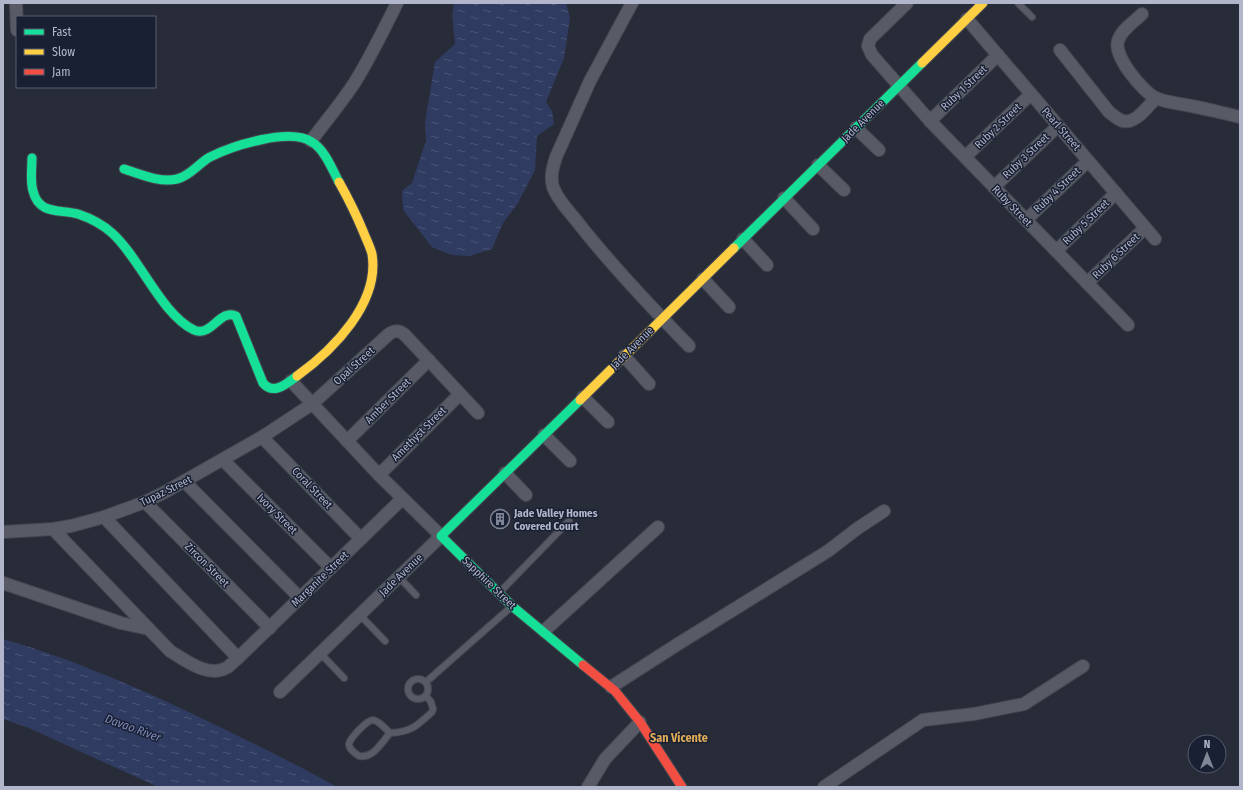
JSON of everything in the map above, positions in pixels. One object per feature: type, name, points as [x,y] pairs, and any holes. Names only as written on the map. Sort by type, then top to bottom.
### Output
[{"type":"street","points":[[16,3],[16,16]]},
{"type":"street","points":[[311,140],[355,83],[398,3]]},
{"type":"street","points":[[632,3],[590,81],[556,157],[552,168],[552,182],[558,197],[587,234],[689,346]]},
{"type":"street","name":"Ruby Street","points":[[907,3],[870,39],[868,46],[872,56],[965,157],[1128,325]]},
{"type":"street","name":"Jade Avenue","points":[[280,692],[442,536],[504,473],[983,3]]},
{"type":"street","points":[[1142,14],[1125,30],[1118,40],[1116,47],[1130,73],[1147,92],[1156,98],[1240,117]]},
{"type":"street","name":"Pearl Street","points":[[967,19],[1155,239]]},
{"type":"street","points":[[1060,50],[1109,112],[1117,118],[1124,121],[1137,117],[1156,98]]},
{"type":"street","name":"Ruby 1 Street","points":[[930,120],[998,56]]},
{"type":"street","name":"Ruby 2 Street","points":[[965,157],[1031,94]]},
{"type":"street","name":"Ruby 3 Street","points":[[994,187],[1058,126]]},
{"type":"street","points":[[856,128],[879,150]]},
{"type":"street","points":[[32,158],[34,195],[37,202],[43,208],[80,214],[97,222],[114,235],[172,312],[186,326],[195,331],[202,331],[227,314],[236,316],[263,383],[267,388],[277,389],[309,368],[348,326],[362,306],[369,292],[373,274],[373,259],[371,250],[348,195],[325,157],[311,140],[280,136],[259,140],[211,157],[178,178],[167,179],[154,177],[124,169]]},
{"type":"street","name":"Ruby 4 Street","points":[[1026,220],[1088,161]]},
{"type":"street","points":[[818,165],[844,190]]},
{"type":"street","name":"Ruby 5 Street","points":[[1056,251],[1116,193]]},
{"type":"street","points":[[784,198],[813,230]]},
{"type":"street","name":"Ruby 6 Street","points":[[1087,283],[1145,228]]},
{"type":"street","points":[[743,239],[767,265]]},
{"type":"street","points":[[703,279],[729,306]]},
{"type":"street","name":"Opal Street","points":[[312,404],[389,334],[397,331],[405,335],[429,360]]},
{"type":"street","points":[[624,356],[649,384]]},
{"type":"street","points":[[429,360],[478,413]]},
{"type":"street","name":"Amber Street","points":[[347,442],[429,360]]},
{"type":"street","name":"Sapphire Street","points":[[291,381],[402,499],[442,536],[498,593],[611,687],[640,722],[682,787]]},
{"type":"street","name":"Amethyst Street","points":[[379,475],[460,394]]},
{"type":"street","points":[[583,397],[608,422]]},
{"type":"street","name":"Tupaz Street","points":[[3,532],[53,529],[71,526],[104,517],[145,502],[185,482],[223,460],[262,437],[312,404]]},
{"type":"street","points":[[544,434],[570,461]]},
{"type":"street","name":"Coral Street","points":[[262,437],[361,539]]},
{"type":"street","name":"Ivory Street","points":[[223,460],[331,568]]},
{"type":"street","points":[[504,473],[526,495]]},
{"type":"street","points":[[185,482],[300,598]]},
{"type":"street","name":"Marganite Street","points":[[53,529],[170,651],[190,663],[207,670],[214,671],[226,668],[238,658],[402,499]]},
{"type":"street","name":"Zircon Street","points":[[145,502],[270,628]]},
{"type":"street","points":[[611,687],[828,551],[858,528],[884,511]]},
{"type":"street","points":[[104,517],[238,658]]},
{"type":"street","points":[[544,631],[658,526]]},
{"type":"street","points":[[3,583],[107,618],[149,629]]},
{"type":"street","points":[[824,787],[923,720],[974,714],[1024,704],[1083,666]]},
{"type":"street","points":[[588,787],[605,759],[640,722]]},
{"type":"lane","points":[[1018,3],[1032,17]]},
{"type":"lane","points":[[498,593],[569,521]]},
{"type":"lane","points":[[399,577],[416,595]]},
{"type":"lane","points":[[426,682],[512,606]]},
{"type":"lane","points":[[360,615],[385,641]]},
{"type":"lane","points":[[320,653],[344,678]]},
{"type":"lane","points":[[419,678],[426,682],[429,689],[426,696],[415,699],[412,697],[408,690],[409,683],[412,680],[419,678]]},
{"type":"lane","points":[[390,733],[376,721],[370,720],[366,722],[351,740],[349,744],[350,748],[359,756],[368,756],[372,754],[390,733],[402,732],[414,728],[432,712],[433,705],[426,696]]},
{"type":"water","points":[[454,3],[566,3],[570,18],[564,58],[546,102],[552,111],[554,124],[537,136],[535,170],[518,203],[503,223],[492,249],[469,256],[452,255],[432,247],[403,210],[402,191],[412,183],[426,141],[425,122],[435,62],[455,44],[452,15]]},
{"type":"water","name":"Davao River","points":[[3,639],[60,657],[143,691],[295,764],[337,787],[158,787],[29,728],[3,719]]},
{"type":"traffic: fast","points":[[734,248],[922,63]]},
{"type":"traffic: fast","points":[[124,169],[157,179],[177,179],[186,175],[210,157],[232,148],[246,143],[276,137],[290,136],[302,138],[317,145],[328,160],[339,182]]},
{"type":"traffic: fast","points":[[32,158],[32,187],[36,199],[40,204],[51,210],[78,214],[96,222],[112,233],[132,256],[171,312],[182,322],[194,330],[200,331],[211,327],[225,316],[236,316],[263,383],[267,387],[280,387],[297,376]]},
{"type":"traffic: fast","points":[[580,400],[441,536],[512,606],[583,665]]},
{"type":"traffic: slow","points":[[922,63],[983,3]]},
{"type":"traffic: slow","points":[[297,376],[325,353],[351,324],[369,290],[373,272],[372,254],[369,245],[358,218],[339,182]]},
{"type":"traffic: slow","points":[[580,400],[734,248]]},
{"type":"traffic: jam","points":[[583,665],[615,691],[640,722],[682,787]]},
{"type":"place","name":"Jade Valley Homes Covered Court","points":[[500,519]]},
{"type":"district","name":"San Vicente","points":[[679,738]]}]
